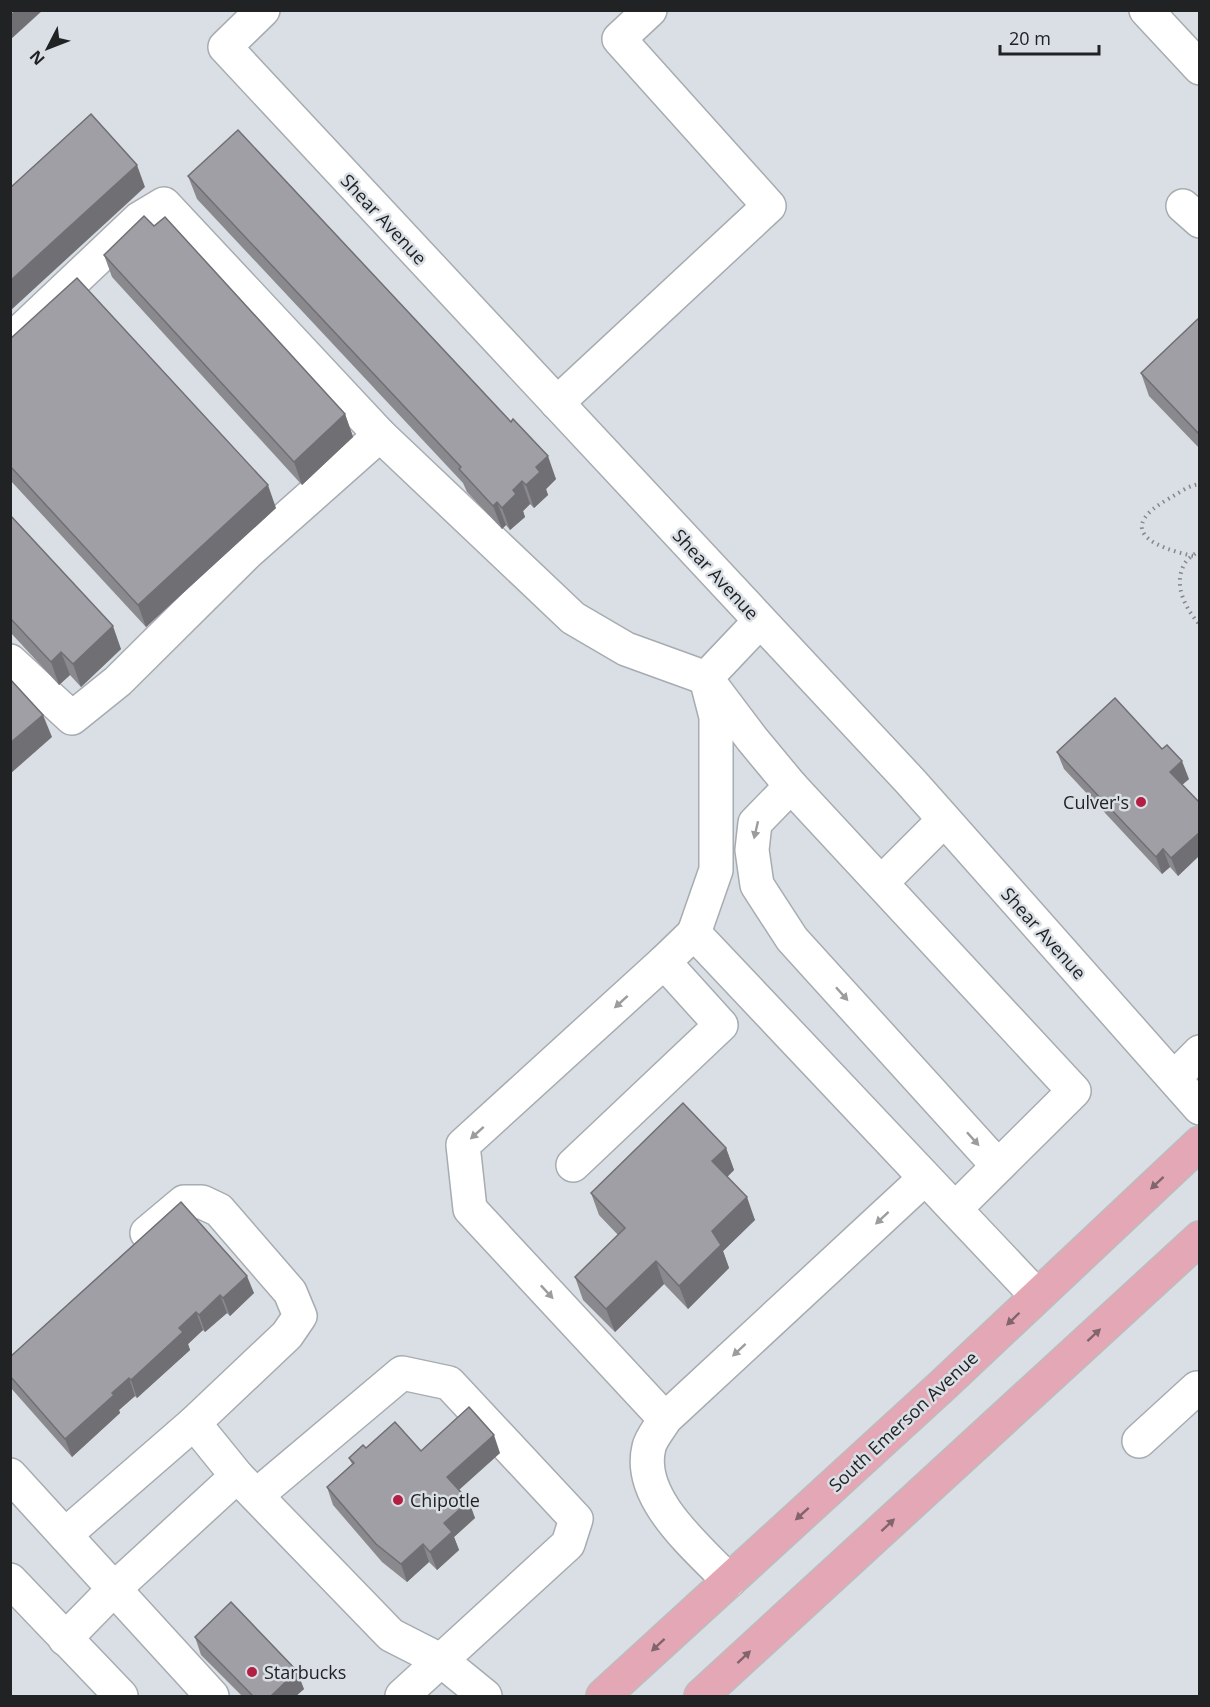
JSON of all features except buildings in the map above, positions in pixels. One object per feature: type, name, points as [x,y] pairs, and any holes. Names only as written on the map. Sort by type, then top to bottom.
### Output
[{"type":"main road","name":"South Emerson Avenue","points":[[603,1696],[1200,1143]]},
{"type":"main road","points":[[701,1696],[1200,1238]]},
{"type":"street","name":"Shear Avenue","points":[[263,10],[225,47],[944,820],[1200,1108]]},
{"type":"street","points":[[557,403],[769,206],[619,39],[650,10]]},
{"type":"street","points":[[1146,10],[1200,68]]},
{"type":"street","points":[[10,341],[139,219],[164,204],[380,435],[573,618],[626,649],[706,678],[791,786],[1074,1091],[955,1209]]},
{"type":"street","points":[[10,661],[72,718],[118,681],[248,553],[380,435]]},
{"type":"street","points":[[706,678],[760,621]]},
{"type":"street","points":[[665,1419],[470,1209],[464,1145],[694,933],[716,870],[716,717],[706,678]]},
{"type":"street","points":[[791,786],[755,823],[752,850],[757,885],[792,939],[998,1166]]},
{"type":"street","points":[[882,882],[944,820]]},
{"type":"street","points":[[694,933],[1037,1296]]},
{"type":"street","points":[[573,1165],[721,1025],[664,962]]},
{"type":"street","points":[[1174,1078],[1200,1052]]},
{"type":"street","points":[[729,1581],[661,1507],[646,1473],[649,1446],[665,1419],[925,1178]]},
{"type":"street","points":[[65,1535],[194,1422],[287,1335],[300,1317],[290,1292],[219,1210],[202,1202],[184,1202],[124,1255]]},
{"type":"street","points":[[65,1638],[114,1589],[247,1486],[402,1373],[449,1383],[576,1519],[568,1544],[442,1662],[402,1696]]},
{"type":"street","points":[[1139,1441],[1199,1388]]},
{"type":"street","points":[[194,1422],[247,1486],[391,1635],[442,1662],[485,1696]]},
{"type":"street","points":[[10,1475],[212,1696]]},
{"type":"street","points":[[10,1580],[121,1696]]},
{"type":"path","points":[[1193,556],[1166,550],[1149,541],[1143,532],[1143,518],[1150,509],[1200,484]]},
{"type":"path","points":[[1200,550],[1185,563],[1180,583],[1184,605],[1200,626]]},
{"type":"place","name":"Culver's","points":[[1141,802]]},
{"type":"place","name":"Chipotle","points":[[398,1500]]},
{"type":"place","name":"Starbucks","points":[[252,1672]]}]
